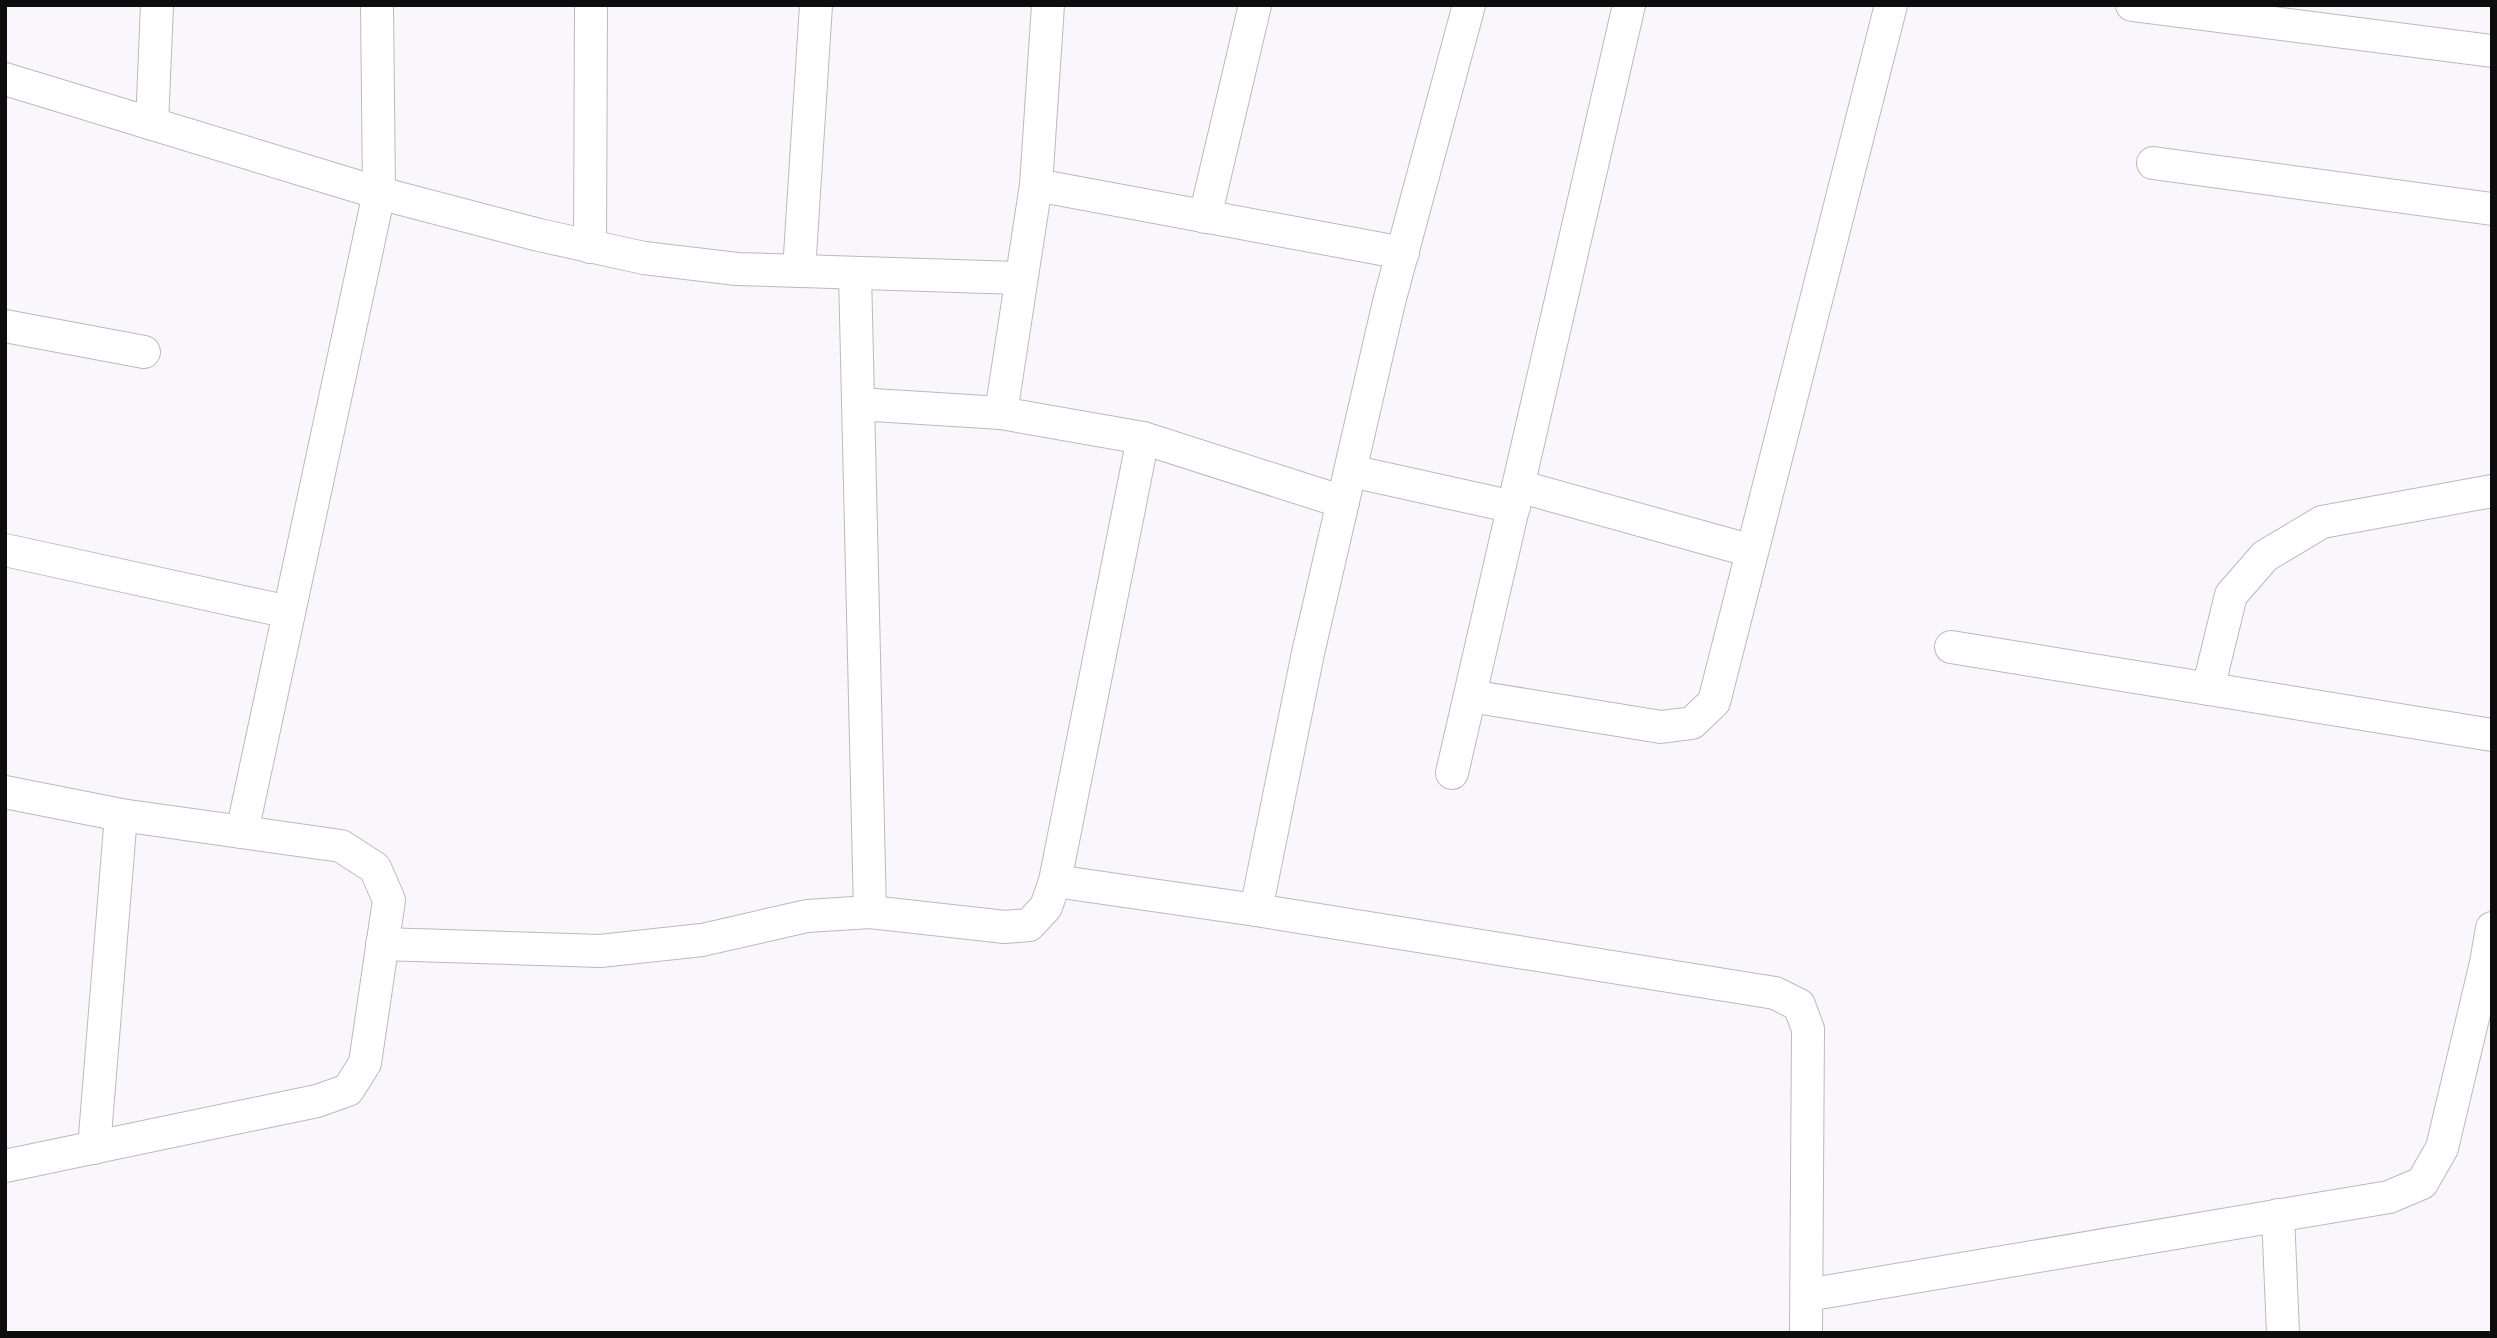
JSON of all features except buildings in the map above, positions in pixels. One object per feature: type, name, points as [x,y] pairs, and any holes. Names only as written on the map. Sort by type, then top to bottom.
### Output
[{"type":"street","points":[[152,124],[157,5]]},
{"type":"street","points":[[242,832],[379,193],[377,5]]},
{"type":"street","points":[[590,247],[591,5]]},
{"type":"street","points":[[799,271],[816,5]]},
{"type":"street","points":[[1001,413],[1036,185],[1048,5]]},
{"type":"street","points":[[1205,217],[1255,5]]},
{"type":"street","points":[[1256,910],[1308,653],[1350,471],[1403,253],[1469,5]]},
{"type":"street","points":[[1452,773],[1629,5]]},
{"type":"street","points":[[1470,696],[1661,727],[1692,723],[1714,702],[1891,5]]},
{"type":"street","points":[[2132,5],[2492,51]]},
{"type":"street","points":[[5,79],[379,193],[643,258],[737,269],[1020,278]]},
{"type":"street","points":[[2153,163],[2492,209]]},
{"type":"street","points":[[1036,185],[1403,253]]},
{"type":"street","points":[[855,273],[870,912]]},
{"type":"street","points":[[5,326],[144,352]]},
{"type":"street","points":[[858,404],[1001,413],[1143,438],[1343,502]]},
{"type":"street","points":[[382,944],[600,951],[702,940],[807,916],[870,912],[1004,927],[1029,925],[1046,907],[1055,881],[1143,438]]},
{"type":"street","points":[[1350,471],[1516,496],[1752,551]]},
{"type":"street","points":[[2208,689],[2231,596],[2265,556],[2322,522],[2492,491]]},
{"type":"street","points":[[5,550],[289,612]]},
{"type":"street","points":[[1951,646],[2492,735]]},
{"type":"street","points":[[5,792],[121,815],[341,846],[374,868],[389,900],[365,1063],[348,1090],[317,1101],[5,1166]]},
{"type":"street","points":[[93,1148],[121,815]]},
{"type":"street","points":[[1055,881],[1256,910],[1775,993],[1799,1005],[1808,1029],[1806,1333]]},
{"type":"street","points":[[1807,1295],[2389,1197],[2422,1183],[2442,1149],[2492,928]]},
{"type":"street","points":[[2278,1215],[2283,1333]]}]
